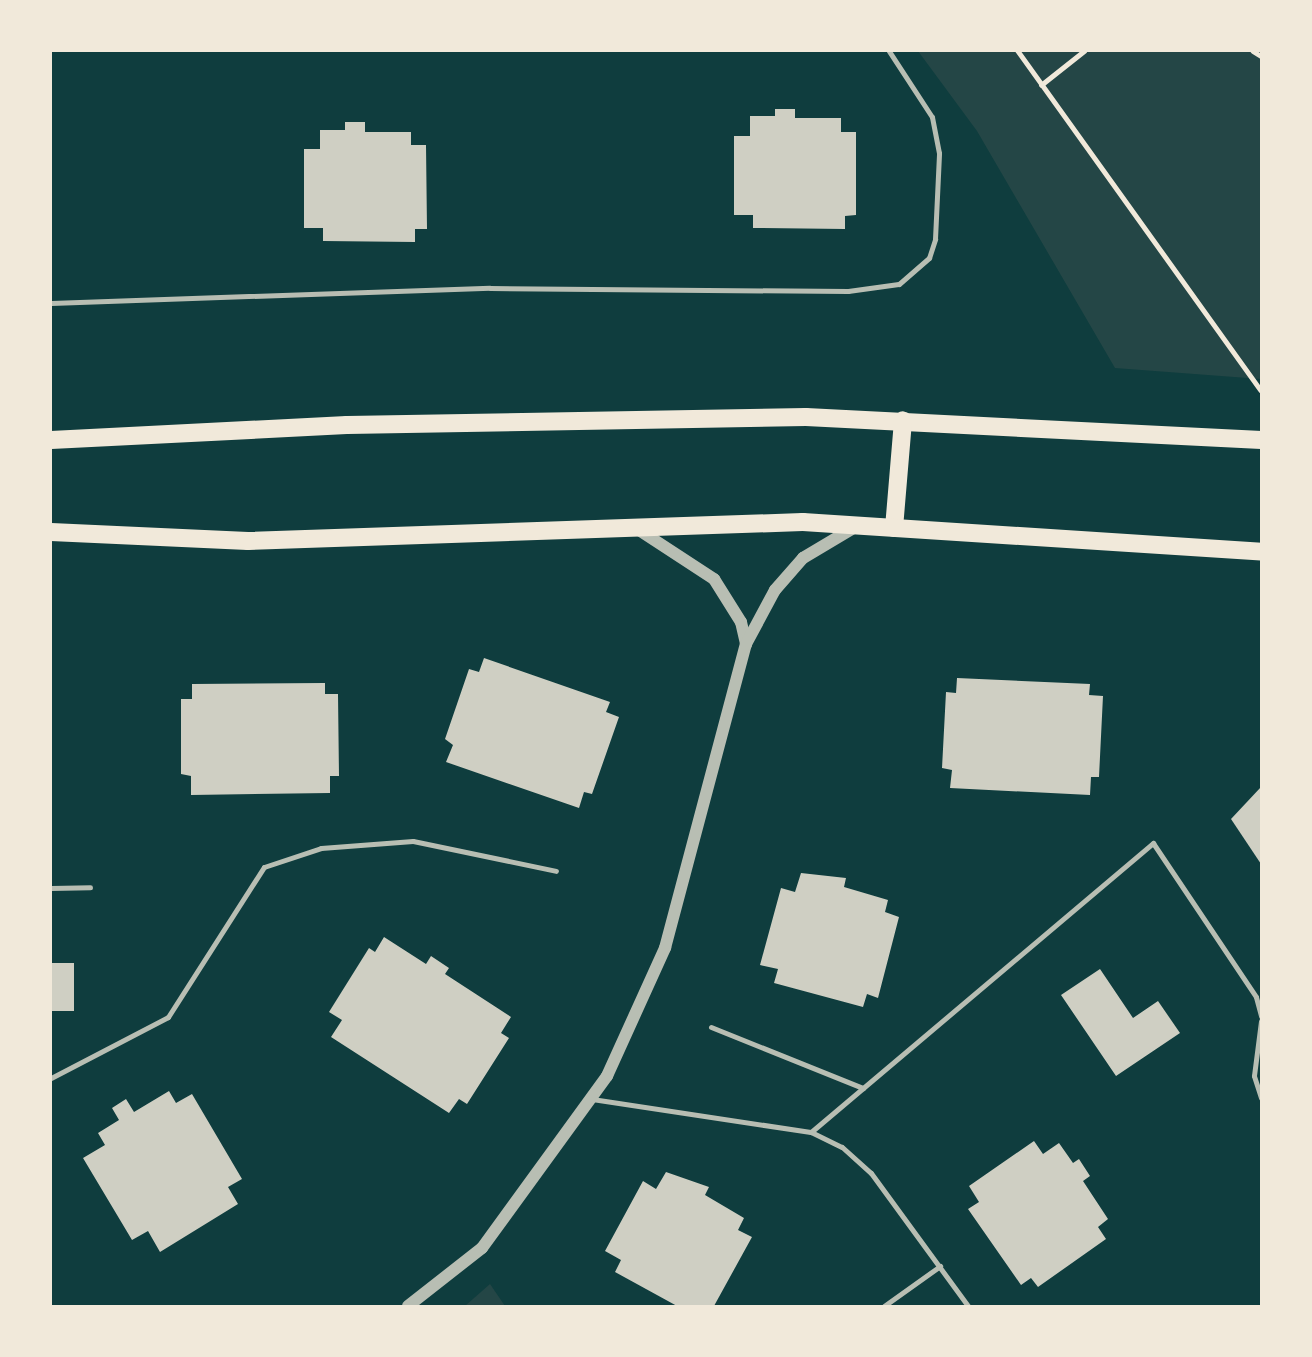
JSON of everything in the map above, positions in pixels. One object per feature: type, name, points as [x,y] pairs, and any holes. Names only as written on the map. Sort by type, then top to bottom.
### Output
[{"type":"main road","points":[[51,440],[346,425],[806,418],[903,420],[1261,440]]},
{"type":"main road","points":[[894,528],[903,420]]},
{"type":"main road","points":[[51,532],[248,541],[734,521],[894,528],[1261,552]]},
{"type":"street","points":[[632,526],[687,556],[714,579],[741,622],[746,645]]},
{"type":"street","points":[[408,1306],[482,1248],[592,1100],[641,1010],[665,948],[746,645],[775,590],[803,558],[859,526]]},
{"type":"lane","points":[[51,303],[490,288],[848,291],[899,284],[929,258],[935,239],[939,153],[932,117],[889,51]]},
{"type":"lane","points":[[51,1078],[168,1017],[264,867],[321,848],[413,841],[556,871]]},
{"type":"lane","points":[[811,1132],[1153,843],[1256,997],[1261,1018],[1254,1076],[1261,1098]]},
{"type":"lane","points":[[51,888],[90,887]]},
{"type":"lane","points":[[710,1027],[863,1088]]},
{"type":"lane","points":[[592,1100],[811,1132],[871,1173],[968,1306]]},
{"type":"lane","points":[[884,1306],[940,1266]]},
{"type":"path","points":[[1017,51],[1261,390]]},
{"type":"path","points":[[1041,85],[1084,51]]},
{"type":"path","points":[[1253,51],[1261,56]]},
{"type":"shaded area","points":[[918,51],[1261,51],[1261,379],[1115,368],[977,131]]},
{"type":"shaded area","points":[[490,1284],[505,1306],[465,1306]]},
{"type":"building","points":[[775,109],[795,109],[795,118],[841,118],[841,132],[856,132],[856,215],[845,216],[845,229],[753,228],[753,215],[734,215],[734,136],[750,136],[750,116],[775,116]]},
{"type":"building","points":[[345,122],[365,122],[365,132],[411,132],[411,145],[426,145],[427,229],[415,229],[415,242],[323,241],[323,228],[304,228],[304,149],[320,149],[320,130],[345,130]]},
{"type":"building","points":[[484,658],[610,702],[606,712],[619,717],[592,794],[584,792],[579,808],[446,762],[453,745],[445,739],[469,669],[479,672]]},
{"type":"building","points":[[957,678],[1090,684],[1089,695],[1103,696],[1099,777],[1091,777],[1090,795],[950,788],[952,770],[942,768],[946,692],[956,693]]},
{"type":"building","points":[[325,683],[325,694],[338,694],[339,776],[330,776],[330,793],[191,795],[191,776],[181,774],[181,699],[192,699],[192,684]]},
{"type":"building","points":[[1261,787],[1261,864],[1231,819]]},
{"type":"building","points":[[801,873],[846,878],[844,887],[888,900],[885,912],[899,917],[878,998],[867,994],[863,1007],[774,983],[778,969],[760,965],[781,888],[795,892]]},
{"type":"building","points":[[384,937],[426,964],[431,956],[449,968],[445,974],[511,1017],[501,1033],[509,1038],[467,1104],[459,1099],[449,1113],[331,1037],[342,1020],[329,1012],[369,948],[375,952]]},
{"type":"building","points":[[51,963],[74,963],[74,1011],[51,1011]]},
{"type":"building","points":[[1100,969],[1133,1018],[1158,1001],[1180,1033],[1116,1076],[1061,995]]},
{"type":"building","points":[[169,1091],[176,1103],[192,1094],[242,1179],[228,1187],[238,1204],[160,1252],[148,1231],[132,1240],[83,1158],[105,1145],[98,1133],[119,1120],[112,1108],[126,1099],[134,1112]]},
{"type":"building","points":[[1034,1141],[1043,1154],[1059,1143],[1073,1163],[1079,1159],[1090,1176],[1083,1181],[1108,1219],[1098,1227],[1106,1239],[1038,1287],[1031,1278],[1021,1285],[968,1209],[979,1202],[969,1186]]},
{"type":"building","points":[[666,1172],[709,1187],[705,1195],[744,1218],[738,1230],[752,1237],[714,1306],[677,1306],[615,1272],[621,1260],[605,1251],[643,1181],[656,1189]]}]
